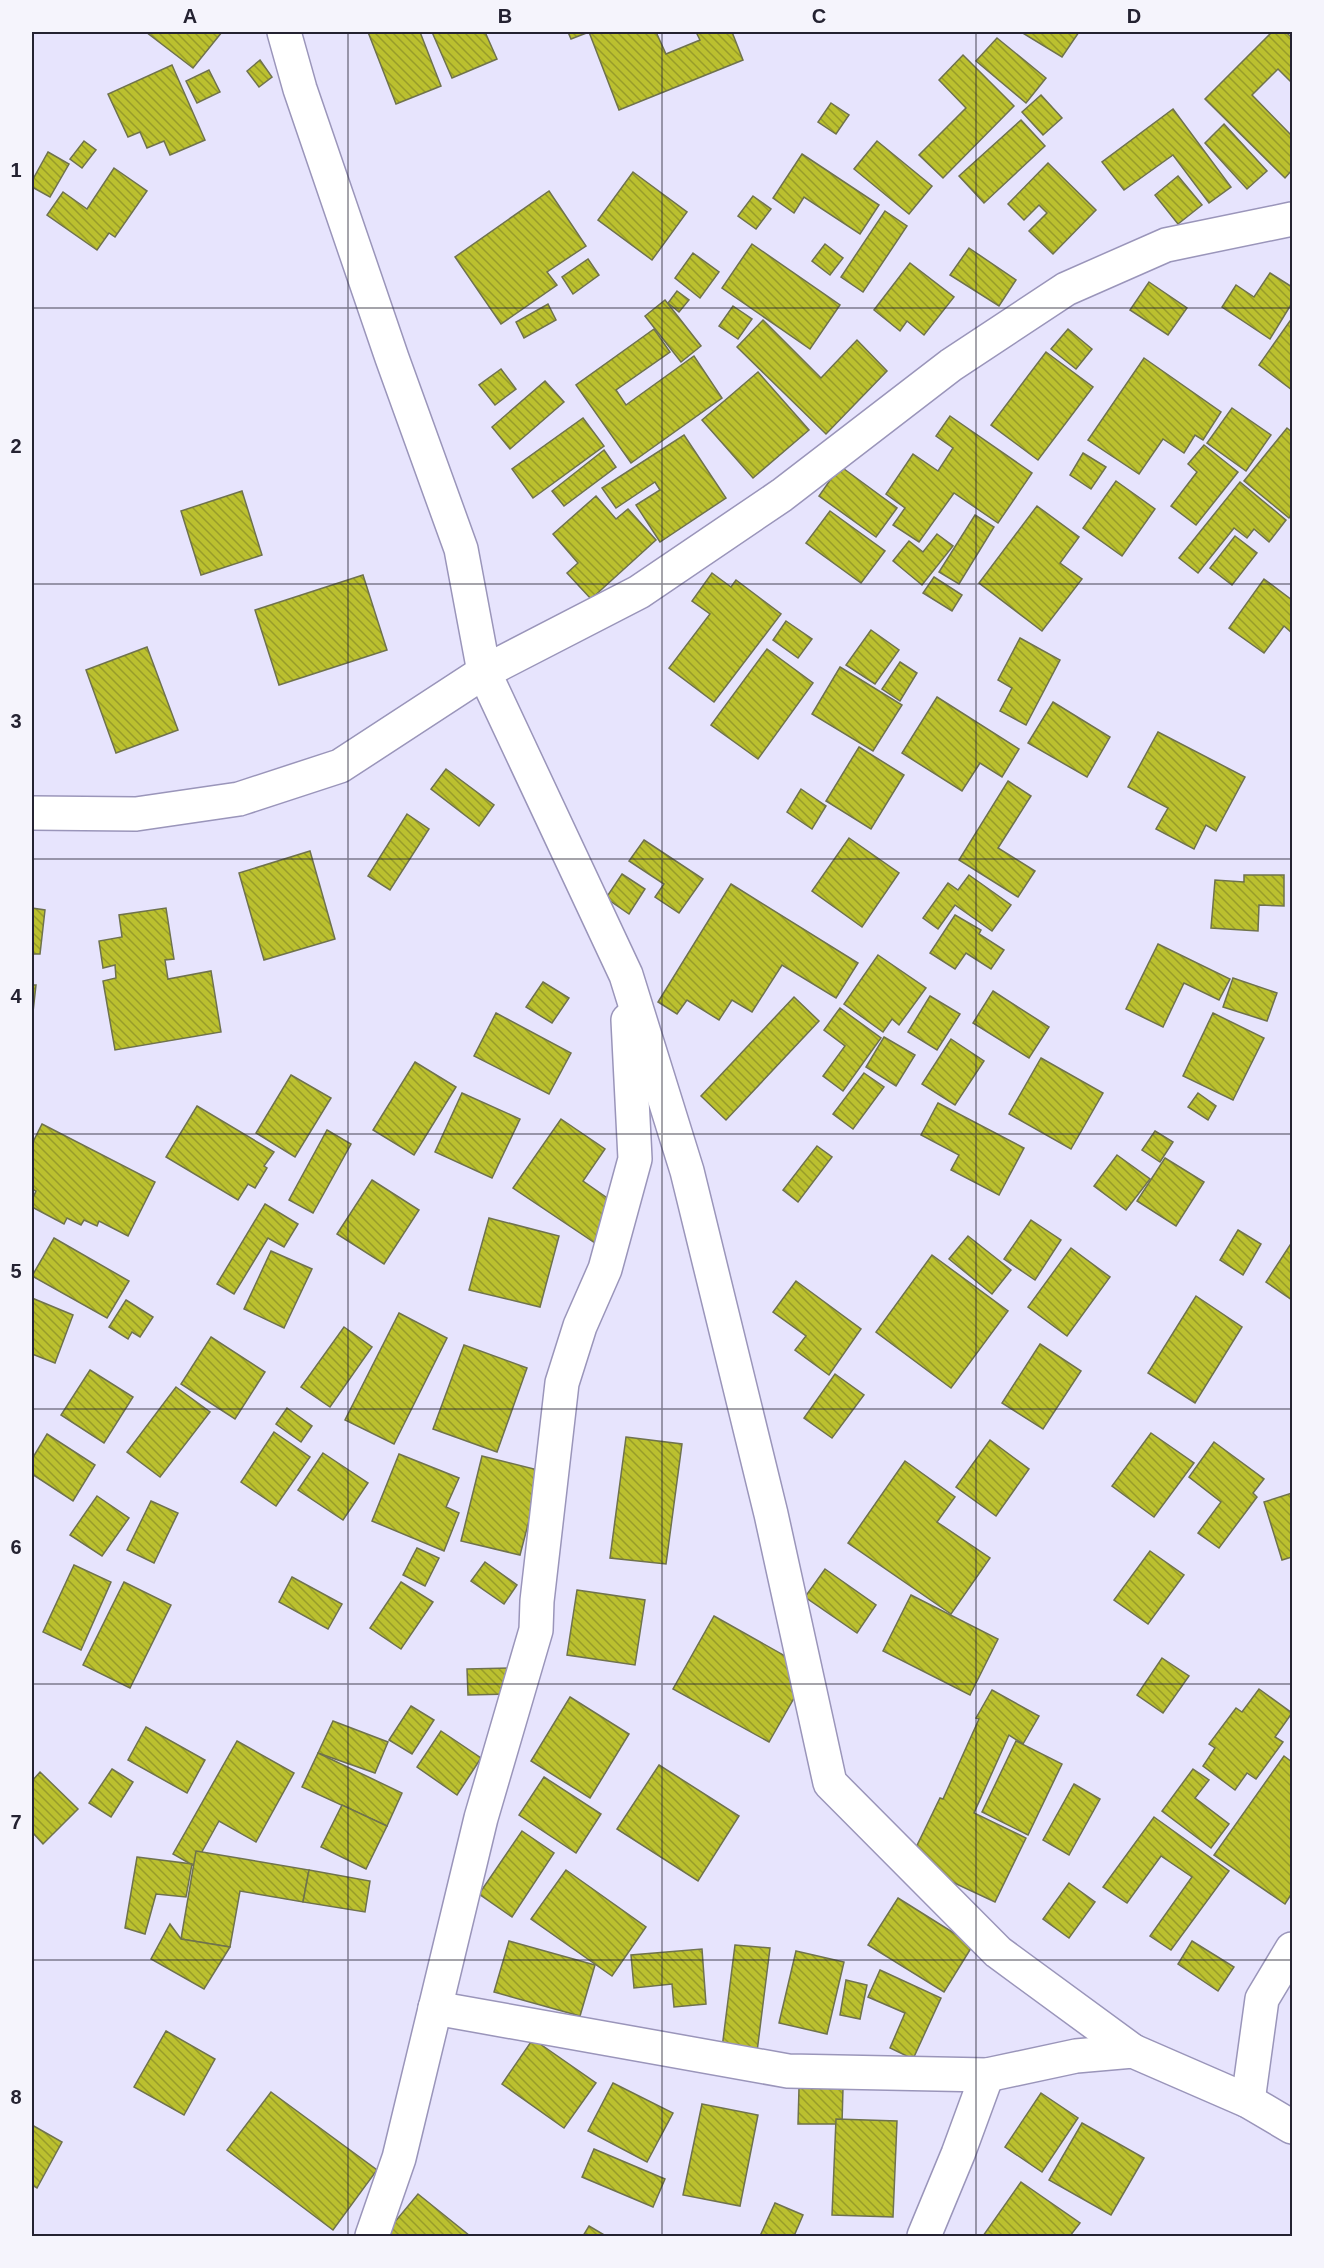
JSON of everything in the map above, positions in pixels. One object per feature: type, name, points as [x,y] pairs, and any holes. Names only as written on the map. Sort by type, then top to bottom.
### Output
[{"type":"street","points":[[284,32],[303,101],[461,549],[484,672],[626,975],[687,1171],[771,1514],[830,1783],[998,1952],[1133,2051],[1248,2101],[1293,2127]]},
{"type":"street","points":[[32,813],[136,814],[239,799],[340,766],[484,672],[639,592],[782,495],[951,365],[1066,290],[1166,245],[1293,219]]},
{"type":"street","points":[[372,2236],[399,2158],[481,1818],[536,1630],[537,1601],[562,1383],[580,1326],[605,1269],[635,1159],[626,975]]},
{"type":"street","points":[[1248,2101],[1262,1999],[1293,1949]]},
{"type":"street","points":[[435,2008],[788,2071],[987,2075],[1076,2056],[1133,2051]]},
{"type":"street","points":[[924,2236],[987,2075]]},
{"type":"building","points":[[146,32],[222,32],[193,68]]},
{"type":"building","points":[[368,32],[420,32],[441,86],[396,104]]},
{"type":"building","points":[[432,32],[485,32],[497,59],[452,78]]},
{"type":"building","points":[[568,32],[589,32],[571,39]]},
{"type":"building","points":[[589,32],[656,32],[666,54],[700,40],[696,32],[732,32],[743,60],[619,110]]},
{"type":"building","points":[[1021,32],[1079,32],[1062,57]]},
{"type":"building","points":[[1272,32],[1286,32],[1292,38],[1292,83],[1278,69],[1252,95],[1292,136],[1292,170],[1285,178],[1205,99]]},
{"type":"building","points":[[997,38],[1046,78],[1026,103],[976,61]]},
{"type":"building","points":[[963,55],[1014,106],[943,178],[919,155],[966,108],[939,80]]},
{"type":"building","points":[[260,60],[272,77],[259,87],[247,71]]},
{"type":"building","points":[[172,65],[205,140],[170,155],[164,141],[147,148],[140,132],[128,137],[108,94]]},
{"type":"building","points":[[209,70],[220,92],[197,103],[186,81]]},
{"type":"building","points":[[1041,95],[1062,118],[1043,135],[1022,112]]},
{"type":"building","points":[[831,103],[849,115],[836,134],[818,122]]},
{"type":"building","points":[[1173,109],[1231,187],[1209,203],[1173,155],[1124,190],[1102,162]]},
{"type":"building","points":[[1021,120],[1045,146],[984,203],[959,176]]},
{"type":"building","points":[[1224,124],[1267,171],[1247,189],[1205,143]]},
{"type":"building","points":[[84,141],[96,150],[82,168],[70,159]]},
{"type":"building","points":[[877,141],[932,186],[909,214],[854,169]]},
{"type":"building","points":[[48,152],[69,164],[50,197],[32,187],[32,181]]},
{"type":"building","points":[[802,154],[879,205],[860,234],[804,197],[794,213],[773,198]]},
{"type":"building","points":[[1048,163],[1096,210],[1053,254],[1029,231],[1047,213],[1039,205],[1024,220],[1008,204]]},
{"type":"building","points":[[114,168],[147,191],[115,237],[109,233],[97,250],[47,215],[63,192],[87,209]]},
{"type":"building","points":[[633,172],[687,212],[652,260],[598,220]]},
{"type":"building","points":[[1178,176],[1202,205],[1178,224],[1155,195]]},
{"type":"building","points":[[549,191],[586,246],[547,272],[557,285],[501,324],[455,257]]},
{"type":"building","points":[[753,196],[771,209],[756,229],[738,216]]},
{"type":"building","points":[[885,211],[907,226],[863,292],[841,277]]},
{"type":"building","points":[[752,244],[840,305],[810,349],[722,288]]},
{"type":"building","points":[[825,244],[843,258],[830,275],[812,261]]},
{"type":"building","points":[[969,248],[1016,280],[999,306],[950,275]]},
{"type":"building","points":[[693,253],[719,272],[700,298],[675,278]]},
{"type":"building","points":[[588,259],[599,275],[573,294],[562,277]]},
{"type":"building","points":[[910,263],[954,297],[924,335],[907,321],[900,331],[874,310]]},
{"type":"building","points":[[1270,273],[1292,287],[1292,303],[1270,339],[1222,307],[1236,285],[1254,297]]},
{"type":"building","points":[[1149,282],[1187,308],[1168,335],[1130,310]]},
{"type":"building","points":[[677,291],[689,300],[679,312],[668,303]]},
{"type":"building","points":[[665,300],[701,346],[681,362],[645,316]]},
{"type":"building","points":[[548,304],[556,320],[524,338],[516,322]]},
{"type":"building","points":[[733,306],[752,319],[738,339],[719,326]]},
{"type":"building","points":[[1292,318],[1292,390],[1259,365]]},
{"type":"building","points":[[763,320],[821,378],[857,340],[887,371],[826,434],[737,347]]},
{"type":"building","points":[[654,329],[670,352],[616,390],[626,405],[694,356],[722,398],[631,463],[576,385]]},
{"type":"building","points":[[1068,329],[1092,349],[1076,369],[1051,349]]},
{"type":"building","points":[[1046,352],[1093,387],[1038,460],[991,425]]},
{"type":"building","points":[[1144,358],[1221,412],[1203,440],[1195,435],[1184,453],[1163,439],[1139,474],[1088,440]]},
{"type":"building","points":[[501,369],[516,389],[495,405],[479,385]]},
{"type":"building","points":[[758,372],[809,430],[753,478],[702,420]]},
{"type":"building","points":[[545,381],[564,402],[510,449],[492,427]]},
{"type":"building","points":[[1232,408],[1271,435],[1246,471],[1207,443]]},
{"type":"building","points":[[950,416],[1032,473],[998,523],[954,493],[919,542],[893,525],[905,508],[886,494],[913,454],[938,471],[953,448],[936,436]]},
{"type":"building","points":[[583,418],[604,446],[533,498],[512,469]]},
{"type":"building","points":[[1287,428],[1292,432],[1292,514],[1289,518],[1244,481]]},
{"type":"building","points":[[684,435],[726,498],[660,542],[636,505],[660,490],[655,482],[616,508],[602,488]]},
{"type":"building","points":[[1204,445],[1238,472],[1196,525],[1171,506],[1197,472],[1188,464]]},
{"type":"building","points":[[604,450],[616,467],[564,506],[552,491]]},
{"type":"building","points":[[1083,453],[1106,467],[1091,489],[1070,475]]},
{"type":"building","points":[[840,466],[897,508],[876,537],[819,496]]},
{"type":"building","points":[[1116,481],[1155,509],[1122,556],[1083,528]]},
{"type":"building","points":[[1240,482],[1286,520],[1269,542],[1254,529],[1247,538],[1234,528],[1198,573],[1179,558]]},
{"type":"building","points":[[242,491],[262,555],[201,575],[181,511]]},
{"type":"building","points":[[596,496],[616,519],[628,509],[656,540],[591,599],[567,573],[578,563],[553,534]]},
{"type":"building","points":[[1037,506],[1079,537],[1060,563],[1082,579],[1042,631],[979,583]]},
{"type":"building","points":[[830,511],[885,551],[861,583],[806,543]]},
{"type":"building","points":[[975,515],[994,527],[959,584],[939,572]]},
{"type":"building","points":[[937,534],[953,546],[922,585],[893,561],[909,541],[923,552]]},
{"type":"building","points":[[1235,536],[1257,553],[1232,585],[1210,568]]},
{"type":"building","points":[[712,573],[731,587],[736,580],[781,614],[714,702],[669,668],[710,614],[692,601]]},
{"type":"building","points":[[363,575],[387,650],[279,685],[255,610]]},
{"type":"building","points":[[934,577],[962,595],[952,611],[923,593]]},
{"type":"building","points":[[1264,579],[1292,600],[1292,633],[1284,626],[1264,653],[1229,628]]},
{"type":"building","points":[[786,621],[812,639],[798,658],[773,640]]},
{"type":"building","points":[[871,630],[899,650],[875,684],[846,665]]},
{"type":"building","points":[[1020,638],[1060,660],[1026,725],[1000,711],[1012,688],[998,680]]},
{"type":"building","points":[[147,647],[178,730],[116,753],[86,670]]},
{"type":"building","points":[[767,649],[813,683],[758,759],[711,725]]},
{"type":"building","points":[[900,662],[917,673],[900,701],[882,689]]},
{"type":"building","points":[[840,667],[902,705],[873,751],[812,714]]},
{"type":"building","points":[[937,697],[1019,749],[1002,777],[980,763],[962,791],[902,753]]},
{"type":"building","points":[[1053,702],[1110,737],[1087,777],[1028,743]]},
{"type":"building","points":[[1158,732],[1245,777],[1216,831],[1206,825],[1194,849],[1156,829],[1168,808],[1128,787]]},
{"type":"building","points":[[859,747],[904,775],[871,829],[826,801]]},
{"type":"building","points":[[446,769],[494,805],[479,826],[431,789]]},
{"type":"building","points":[[1008,781],[1031,796],[998,848],[1035,871],[1018,897],[959,860]]},
{"type":"building","points":[[801,789],[826,806],[812,829],[787,812]]},
{"type":"building","points":[[407,814],[429,829],[390,890],[368,876]]},
{"type":"building","points":[[849,838],[899,873],[862,927],[812,891]]},
{"type":"building","points":[[644,840],[703,879],[679,913],[655,897],[664,884],[629,861]]},
{"type":"building","points":[[310,851],[335,939],[264,960],[239,873]]},
{"type":"building","points":[[622,874],[645,889],[629,914],[606,898]]},
{"type":"building","points":[[969,875],[1011,905],[992,931],[955,905],[938,929],[923,918],[948,883],[958,890]]},
{"type":"building","points":[[1244,875],[1284,875],[1284,906],[1259,905],[1258,931],[1211,928],[1215,880],[1244,882]]},
{"type":"building","points":[[731,884],[858,963],[836,998],[782,965],[752,1012],[732,1000],[719,1020],[687,1000],[677,1014],[658,1002]]},
{"type":"building","points":[[32,908],[45,910],[40,954],[32,954]]},
{"type":"building","points":[[166,908],[174,959],[165,960],[168,979],[211,971],[221,1032],[115,1050],[103,981],[116,978],[115,965],[103,968],[99,941],[122,937],[119,915]]},
{"type":"building","points":[[955,915],[981,930],[979,934],[1004,950],[991,969],[966,953],[955,969],[930,953]]},
{"type":"building","points":[[1158,944],[1230,979],[1219,1000],[1184,983],[1163,1027],[1126,1009]]},
{"type":"building","points":[[878,955],[926,988],[899,1025],[892,1019],[883,1032],[844,1004]]},
{"type":"building","points":[[1233,978],[1277,993],[1267,1021],[1223,1007]]},
{"type":"building","points":[[543,982],[569,998],[552,1023],[526,1007]]},
{"type":"building","points":[[32,985],[36,985],[32,1021]]},
{"type":"building","points":[[993,991],[1049,1027],[1029,1058],[973,1023]]},
{"type":"building","points":[[930,996],[960,1014],[937,1050],[908,1032]]},
{"type":"building","points":[[794,997],[819,1021],[726,1120],[701,1096]]},
{"type":"building","points":[[840,1008],[881,1038],[843,1091],[823,1076],[845,1046],[824,1030]]},
{"type":"building","points":[[496,1013],[571,1053],[549,1094],[474,1056]]},
{"type":"building","points":[[1213,1013],[1264,1038],[1233,1100],[1183,1076]]},
{"type":"building","points":[[884,1037],[915,1055],[896,1086],[866,1067]]},
{"type":"building","points":[[951,1039],[984,1061],[955,1105],[922,1084]]},
{"type":"building","points":[[1041,1058],[1103,1093],[1071,1149],[1009,1114]]},
{"type":"building","points":[[415,1062],[456,1087],[414,1155],[373,1130]]},
{"type":"building","points":[[864,1073],[884,1087],[853,1129],[833,1114]]},
{"type":"building","points":[[291,1075],[331,1098],[295,1157],[256,1133]]},
{"type":"building","points":[[462,1093],[520,1119],[492,1178],[435,1152]]},
{"type":"building","points":[[1198,1093],[1216,1106],[1208,1120],[1188,1107]]},
{"type":"building","points":[[938,1103],[1024,1148],[999,1195],[951,1170],[959,1155],[921,1135]]},
{"type":"building","points":[[197,1106],[274,1152],[264,1166],[267,1168],[255,1188],[248,1184],[238,1200],[166,1157]]},
{"type":"building","points":[[561,1119],[605,1149],[583,1181],[620,1207],[595,1243],[513,1188]]},
{"type":"building","points":[[42,1124],[155,1182],[128,1236],[99,1221],[97,1226],[84,1220],[81,1225],[67,1218],[64,1224],[32,1207],[36,1191],[32,1189],[32,1144]]},
{"type":"building","points":[[327,1130],[351,1144],[313,1213],[289,1200]]},
{"type":"building","points":[[1155,1131],[1173,1142],[1160,1162],[1142,1150]]},
{"type":"building","points":[[817,1146],[832,1157],[798,1202],[783,1190]]},
{"type":"building","points":[[1117,1155],[1150,1179],[1126,1210],[1094,1186]]},
{"type":"building","points":[[1165,1158],[1204,1182],[1176,1226],[1137,1201]]},
{"type":"building","points":[[372,1180],[419,1210],[384,1264],[337,1234]]},
{"type":"building","points":[[265,1204],[298,1224],[284,1247],[268,1238],[234,1294],[217,1284]]},
{"type":"building","points":[[489,1218],[559,1236],[540,1307],[469,1290]]},
{"type":"building","points":[[1031,1220],[1061,1240],[1035,1280],[1004,1259]]},
{"type":"building","points":[[1238,1230],[1261,1244],[1243,1275],[1220,1260]]},
{"type":"building","points":[[968,1236],[1011,1270],[992,1294],[949,1259]]},
{"type":"building","points":[[54,1238],[129,1281],[107,1318],[32,1276]]},
{"type":"building","points":[[1292,1242],[1292,1300],[1266,1282]]},
{"type":"building","points":[[1071,1248],[1110,1277],[1067,1336],[1028,1307]]},
{"type":"building","points":[[271,1251],[312,1269],[284,1328],[244,1309]]},
{"type":"building","points":[[932,1255],[1008,1311],[951,1388],[876,1332]]},
{"type":"building","points":[[796,1281],[861,1329],[829,1375],[795,1350],[806,1336],[773,1312]]},
{"type":"building","points":[[1196,1296],[1242,1327],[1195,1403],[1148,1373]]},
{"type":"building","points":[[32,1298],[73,1315],[55,1363],[32,1354]]},
{"type":"building","points":[[126,1300],[153,1317],[140,1337],[132,1332],[128,1339],[109,1327]]},
{"type":"building","points":[[399,1313],[447,1338],[394,1444],[345,1420]]},
{"type":"building","points":[[344,1327],[372,1347],[330,1407],[301,1387]]},
{"type":"building","points":[[211,1337],[265,1372],[235,1419],[181,1384]]},
{"type":"building","points":[[1040,1344],[1081,1371],[1043,1429],[1002,1403]]},
{"type":"building","points":[[464,1345],[527,1368],[497,1452],[433,1429]]},
{"type":"building","points":[[90,1370],[133,1397],[104,1443],[61,1415]]},
{"type":"building","points":[[835,1374],[864,1395],[832,1438],[804,1418]]},
{"type":"building","points":[[176,1387],[210,1412],[160,1477],[127,1452]]},
{"type":"building","points":[[287,1408],[312,1426],[301,1442],[276,1424]]},
{"type":"building","points":[[274,1432],[310,1457],[276,1506],[241,1482]]},
{"type":"building","points":[[1151,1433],[1194,1463],[1154,1517],[1112,1486]]},
{"type":"building","points":[[47,1434],[95,1465],[73,1501],[32,1474],[32,1459]]},
{"type":"building","points":[[626,1437],[682,1444],[666,1564],[610,1558]]},
{"type":"building","points":[[990,1440],[1029,1469],[996,1516],[956,1487]]},
{"type":"building","points":[[1214,1442],[1264,1479],[1253,1493],[1257,1497],[1219,1548],[1198,1533],[1221,1502],[1189,1477]]},
{"type":"building","points":[[323,1453],[368,1483],[343,1520],[298,1490]]},
{"type":"building","points":[[399,1454],[459,1478],[446,1507],[459,1513],[444,1551],[372,1521]]},
{"type":"building","points":[[482,1456],[542,1471],[520,1555],[461,1541]]},
{"type":"building","points":[[905,1461],[955,1497],[937,1522],[990,1558],[951,1614],[848,1543]]},
{"type":"building","points":[[1292,1493],[1292,1557],[1282,1560],[1264,1502]]},
{"type":"building","points":[[97,1496],[129,1518],[102,1556],[70,1535]]},
{"type":"building","points":[[151,1501],[178,1513],[154,1563],[127,1550]]},
{"type":"building","points":[[417,1548],[439,1558],[425,1586],[403,1575]]},
{"type":"building","points":[[1150,1551],[1184,1575],[1148,1624],[1114,1600]]},
{"type":"building","points":[[485,1562],[517,1585],[504,1604],[471,1581]]},
{"type":"building","points":[[74,1565],[111,1582],[81,1650],[43,1632]]},
{"type":"building","points":[[825,1569],[876,1605],[857,1633],[805,1597]]},
{"type":"building","points":[[292,1577],[342,1604],[328,1629],[279,1602]]},
{"type":"building","points":[[124,1582],[171,1605],[130,1688],[83,1665]]},
{"type":"building","points":[[401,1582],[433,1602],[401,1649],[370,1628]]},
{"type":"building","points":[[577,1590],[645,1600],[635,1665],[567,1655]]},
{"type":"building","points":[[911,1595],[998,1639],[970,1695],[883,1651]]},
{"type":"building","points":[[714,1616],[810,1670],[769,1742],[673,1689]]},
{"type":"building","points":[[1162,1658],[1189,1676],[1163,1713],[1137,1695]]},
{"type":"building","points":[[514,1668],[515,1694],[468,1695],[467,1669]]},
{"type":"building","points":[[1259,1689],[1292,1713],[1275,1737],[1283,1742],[1256,1779],[1247,1773],[1235,1790],[1203,1766],[1215,1748],[1209,1744],[1236,1708],[1242,1712]]},
{"type":"building","points":[[992,1690],[1039,1716],[1023,1744],[1009,1735],[974,1813],[1026,1838],[995,1902],[909,1862],[940,1798],[943,1799],[979,1719],[976,1718]]},
{"type":"building","points":[[570,1697],[629,1734],[590,1798],[531,1761]]},
{"type":"building","points":[[411,1706],[434,1720],[412,1754],[389,1740]]},
{"type":"building","points":[[333,1721],[388,1742],[375,1773],[318,1753]]},
{"type":"building","points":[[146,1727],[205,1760],[187,1793],[128,1760]]},
{"type":"building","points":[[441,1731],[481,1758],[457,1795],[417,1767]]},
{"type":"building","points":[[237,1741],[294,1773],[256,1842],[219,1821],[194,1866],[173,1854]]},
{"type":"building","points":[[1016,1741],[1062,1764],[1028,1835],[982,1812]]},
{"type":"building","points":[[318,1753],[402,1793],[387,1826],[302,1787]]},
{"type":"building","points":[[1284,1756],[1292,1762],[1292,1893],[1285,1904],[1214,1855]]},
{"type":"building","points":[[659,1765],[739,1816],[698,1881],[617,1829]]},
{"type":"building","points":[[112,1769],[133,1782],[111,1817],[89,1803]]},
{"type":"building","points":[[1193,1769],[1209,1780],[1195,1798],[1229,1824],[1211,1848],[1162,1811]]},
{"type":"building","points":[[40,1772],[78,1809],[43,1844],[32,1832],[32,1781]]},
{"type":"building","points":[[544,1777],[601,1814],[576,1853],[519,1815]]},
{"type":"building","points":[[1074,1784],[1100,1799],[1069,1855],[1043,1840]]},
{"type":"building","points":[[342,1805],[387,1826],[366,1869],[321,1847]]},
{"type":"building","points":[[1154,1817],[1229,1871],[1171,1950],[1150,1936],[1192,1877],[1161,1856],[1127,1903],[1103,1887]]},
{"type":"building","points":[[522,1831],[554,1853],[512,1917],[479,1894]]},
{"type":"building","points":[[196,1851],[309,1870],[303,1902],[240,1891],[230,1947],[181,1939]]},
{"type":"building","points":[[137,1857],[192,1864],[186,1897],[156,1894],[145,1934],[125,1928]]},
{"type":"building","points":[[309,1870],[370,1881],[365,1912],[303,1902]]},
{"type":"building","points":[[566,1870],[646,1927],[612,1976],[531,1919]]},
{"type":"building","points":[[1069,1883],[1095,1902],[1069,1938],[1043,1919]]},
{"type":"building","points":[[898,1898],[973,1945],[944,1992],[868,1945]]},
{"type":"building","points":[[170,1924],[181,1939],[230,1947],[204,1989],[151,1959]]},
{"type":"building","points":[[509,1941],[595,1965],[580,2016],[494,1992]]},
{"type":"building","points":[[1192,1941],[1234,1967],[1218,1991],[1178,1964]]},
{"type":"building","points":[[735,1945],[770,1948],[757,2052],[722,2048]]},
{"type":"building","points":[[702,1949],[706,2004],[674,2007],[672,1984],[634,1988],[631,1955]]},
{"type":"building","points":[[796,1951],[844,1962],[827,2034],[779,2023]]},
{"type":"building","points":[[880,1970],[941,1998],[913,2059],[890,2048],[905,2013],[868,1997]]},
{"type":"building","points":[[846,1980],[867,1985],[860,2019],[840,2015]]},
{"type":"building","points":[[166,2031],[215,2059],[184,2115],[134,2087]]},
{"type":"building","points":[[533,2039],[596,2083],[564,2128],[502,2084]]},
{"type":"building","points":[[613,2083],[673,2113],[647,2162],[588,2131]]},
{"type":"building","points":[[799,2088],[843,2088],[842,2124],[798,2124]]},
{"type":"building","points":[[271,2092],[377,2170],[333,2230],[227,2150]]},
{"type":"building","points":[[1041,2093],[1078,2118],[1042,2172],[1005,2147]]},
{"type":"building","points":[[702,2104],[758,2115],[740,2206],[683,2195]]},
{"type":"building","points":[[836,2119],[897,2121],[893,2217],[832,2215]]},
{"type":"building","points":[[1082,2123],[1144,2158],[1111,2215],[1049,2180]]},
{"type":"building","points":[[32,2125],[62,2142],[37,2188],[32,2185]]},
{"type":"building","points":[[594,2149],[665,2179],[653,2207],[582,2177]]},
{"type":"building","points":[[1021,2182],[1080,2223],[1070,2236],[983,2236]]},
{"type":"building","points":[[418,2194],[470,2236],[384,2235]]},
{"type":"building","points":[[775,2203],[803,2215],[794,2236],[760,2236]]},
{"type":"building","points":[[589,2226],[606,2236],[583,2236]]}]
